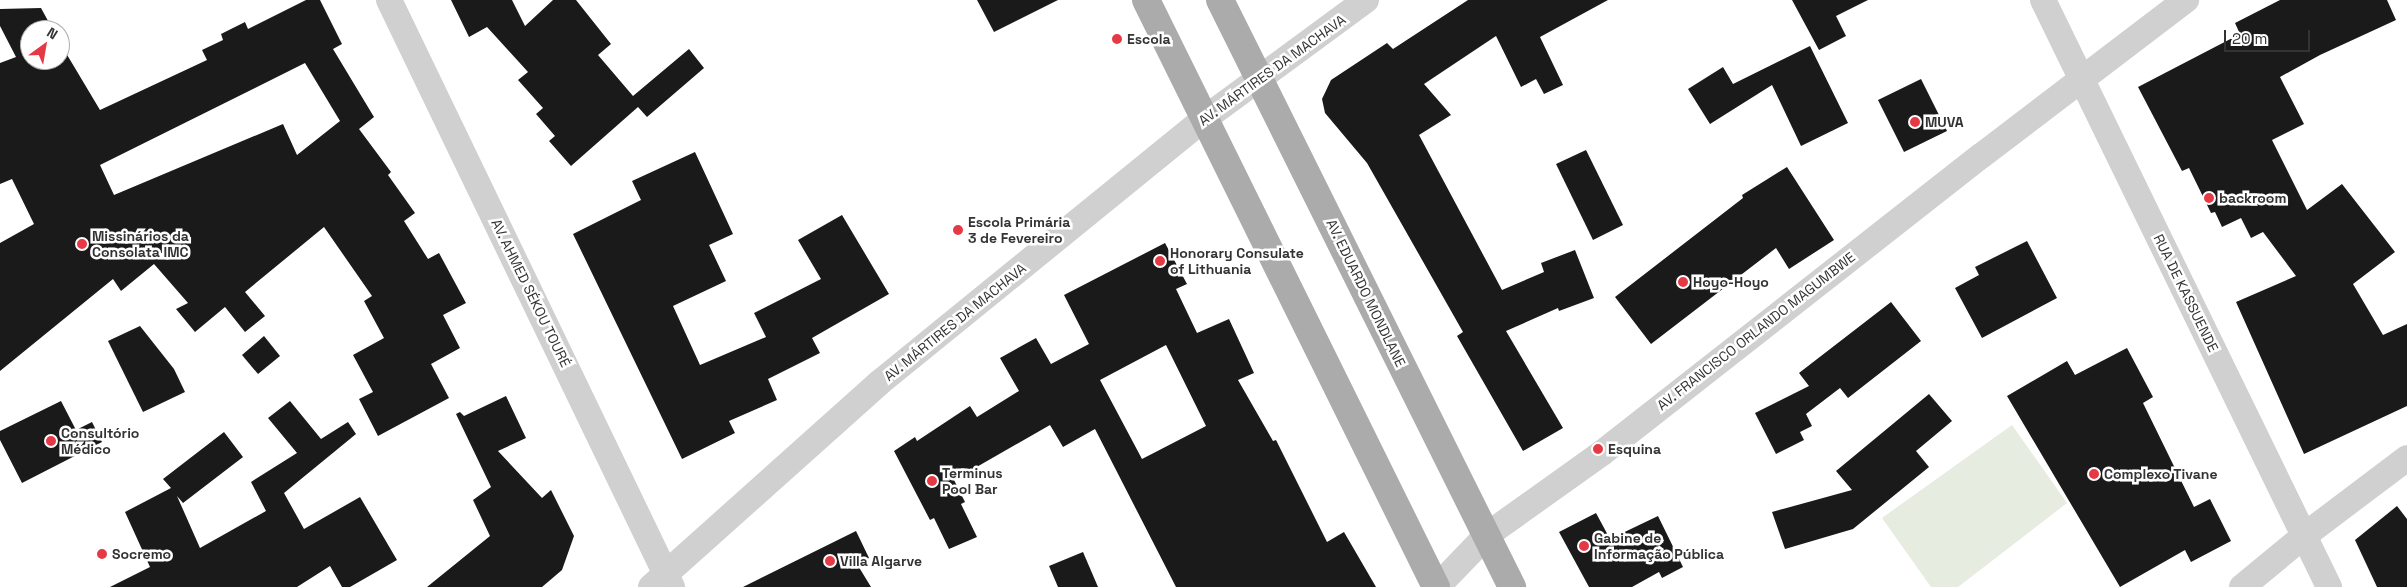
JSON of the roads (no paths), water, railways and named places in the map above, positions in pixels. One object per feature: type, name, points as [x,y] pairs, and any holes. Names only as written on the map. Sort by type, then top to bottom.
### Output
[{"type":"main road","name":"AV. EDUARDO MONDLANE","points":[[1220,0],[1512,587]]},
{"type":"main road","points":[[1150,8],[1436,587]]},
{"type":"street","name":"AV. AHMED SÉKOU TOURÉ","points":[[389,0],[664,583]]},
{"type":"street","name":"AV. MÁRTIRES DA MACHAVA","points":[[664,583],[879,383],[1204,119],[1366,0]]},
{"type":"street","name":"RUA DE KASSUENDE","points":[[2043,0],[2329,587]]},
{"type":"street","name":"AV. FRANCISCO ORLANDO MAGUMBWE","points":[[1436,587],[1487,535],[1602,453],[1981,156],[2082,82],[2186,0]]},
{"type":"street","points":[[2242,587],[2305,535],[2407,458]]},
{"type":"place","name":"Escola","points":[[1117,39]]},
{"type":"place","name":"MUVA","points":[[1915,122]]},
{"type":"place","name":"backroom","points":[[2209,198]]},
{"type":"place","name":"Escola Primária 3 de Fevereiro","points":[[958,230]]},
{"type":"place","name":"Missinários da Consolata IMC","points":[[82,244]]},
{"type":"place","name":"Honorary Consulate of Lithuania","points":[[1160,261]]},
{"type":"place","name":"Hoyo-Hoyo","points":[[1683,282]]},
{"type":"place","name":"Consultório Médico","points":[[51,441]]},
{"type":"place","name":"Esquina","points":[[1598,449]]},
{"type":"place","name":"Complexo Tivane","points":[[2094,474]]},
{"type":"place","name":"Terminus Pool Bar","points":[[932,481]]},
{"type":"place","name":"Gabine de Informação Pública","points":[[1584,546]]},
{"type":"place","name":"Socremo","points":[[102,554]]},
{"type":"place","name":"Villa Algarve","points":[[830,561]]}]
